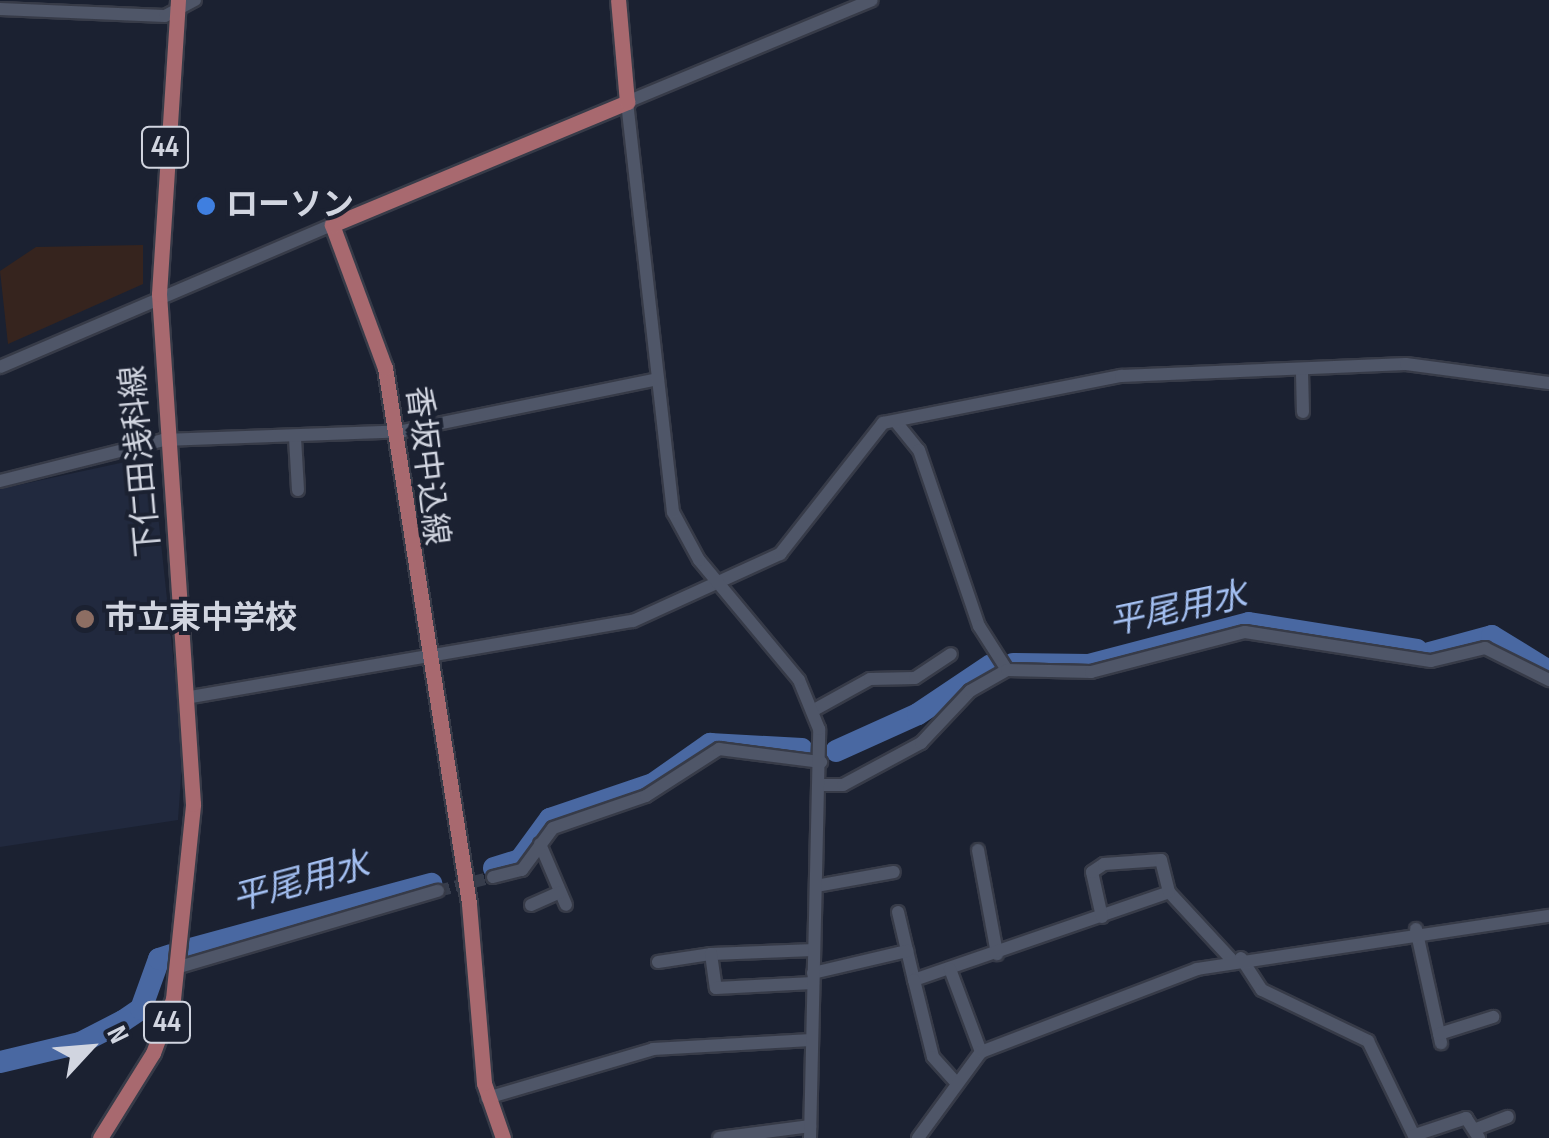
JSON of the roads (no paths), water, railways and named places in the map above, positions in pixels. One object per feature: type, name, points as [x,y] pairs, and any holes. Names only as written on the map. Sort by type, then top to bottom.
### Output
[{"type":"main road","points":[[332,225],[627,102],[618,0]]},
{"type":"main road","name":"下仁田浅科線","points":[[100,1138],[152,1054],[180,967],[191,698],[163,440],[159,294],[177,6]]},
{"type":"main road","name":"香坂中込線","points":[[332,225],[376,337],[469,903],[487,1098],[502,1138]]},
{"type":"street","points":[[0,9],[177,6],[195,0]]},
{"type":"street","points":[[719,1138],[810,1132],[820,762],[814,710],[714,578],[673,512],[627,102],[872,0]]},
{"type":"street","points":[[0,367],[159,294],[332,225]]},
{"type":"street","points":[[191,698],[633,621],[714,578],[780,554],[854,467],[870,431],[896,422],[1120,376],[1302,372],[1406,364],[1549,383]]},
{"type":"street","points":[[1302,372],[1303,412]]},
{"type":"street","points":[[0,481],[163,440],[393,432],[658,379]]},
{"type":"street","points":[[896,422],[919,450],[979,626],[1008,670]]},
{"type":"street","points":[[294,438],[298,490]]},
{"type":"street","points":[[820,784],[843,785],[921,742],[970,691],[1008,670],[1091,672],[1244,632],[1431,661],[1485,648],[1549,680]]},
{"type":"street","points":[[814,710],[870,679],[915,678],[951,654]]},
{"type":"street","points":[[493,877],[522,870],[553,828],[646,796],[719,749],[820,762]]},
{"type":"street","points":[[531,905],[563,898],[540,844]]},
{"type":"street","points":[[978,850],[997,954]]},
{"type":"street","points":[[1102,917],[1092,872],[1104,864],[1161,860],[1169,892],[1237,959],[1262,990],[1368,1041],[1415,1137],[1466,1118],[1477,1133],[1508,1117]]},
{"type":"street","points":[[816,886],[894,872]]},
{"type":"street","points":[[180,967],[438,891]]},
{"type":"street","points":[[914,980],[1169,892]]},
{"type":"street","points":[[898,912],[933,1057],[954,1080]]},
{"type":"street","points":[[918,1138],[954,1080],[981,1052],[1237,959],[1416,929],[1549,916]]},
{"type":"street","points":[[1416,929],[1440,1038],[1494,1016]]},
{"type":"street","points":[[658,962],[711,954],[814,950]]},
{"type":"street","points":[[711,954],[716,988],[813,978],[907,950]]},
{"type":"street","points":[[950,968],[981,1052]]},
{"type":"street","points":[[487,1098],[654,1049],[811,1040]]},
{"type":"waterway","name":"平尾用水","points":[[1013,664],[1089,665],[1249,623],[1417,650]]},
{"type":"waterway","name":"平尾用水","points":[[1429,653],[1492,636],[1549,671]]},
{"type":"waterway","name":"平尾用水","points":[[836,751],[918,714],[991,665]]},
{"type":"waterway","name":"平尾用水","points":[[494,868],[520,860],[550,819],[653,784],[710,744],[802,749]]},
{"type":"waterway","name":"平尾用水","points":[[190,949],[431,884]]},
{"type":"waterway","name":"平尾用水","points":[[0,1062],[80,1043],[123,1021],[141,1009],[159,959],[171,955]]},
{"type":"tunnel","points":[[438,891],[493,877]]},
{"type":"place","name":"ローソン","points":[[206,206]]},
{"type":"place","name":"市立東中学校","points":[[85,619]]}]
